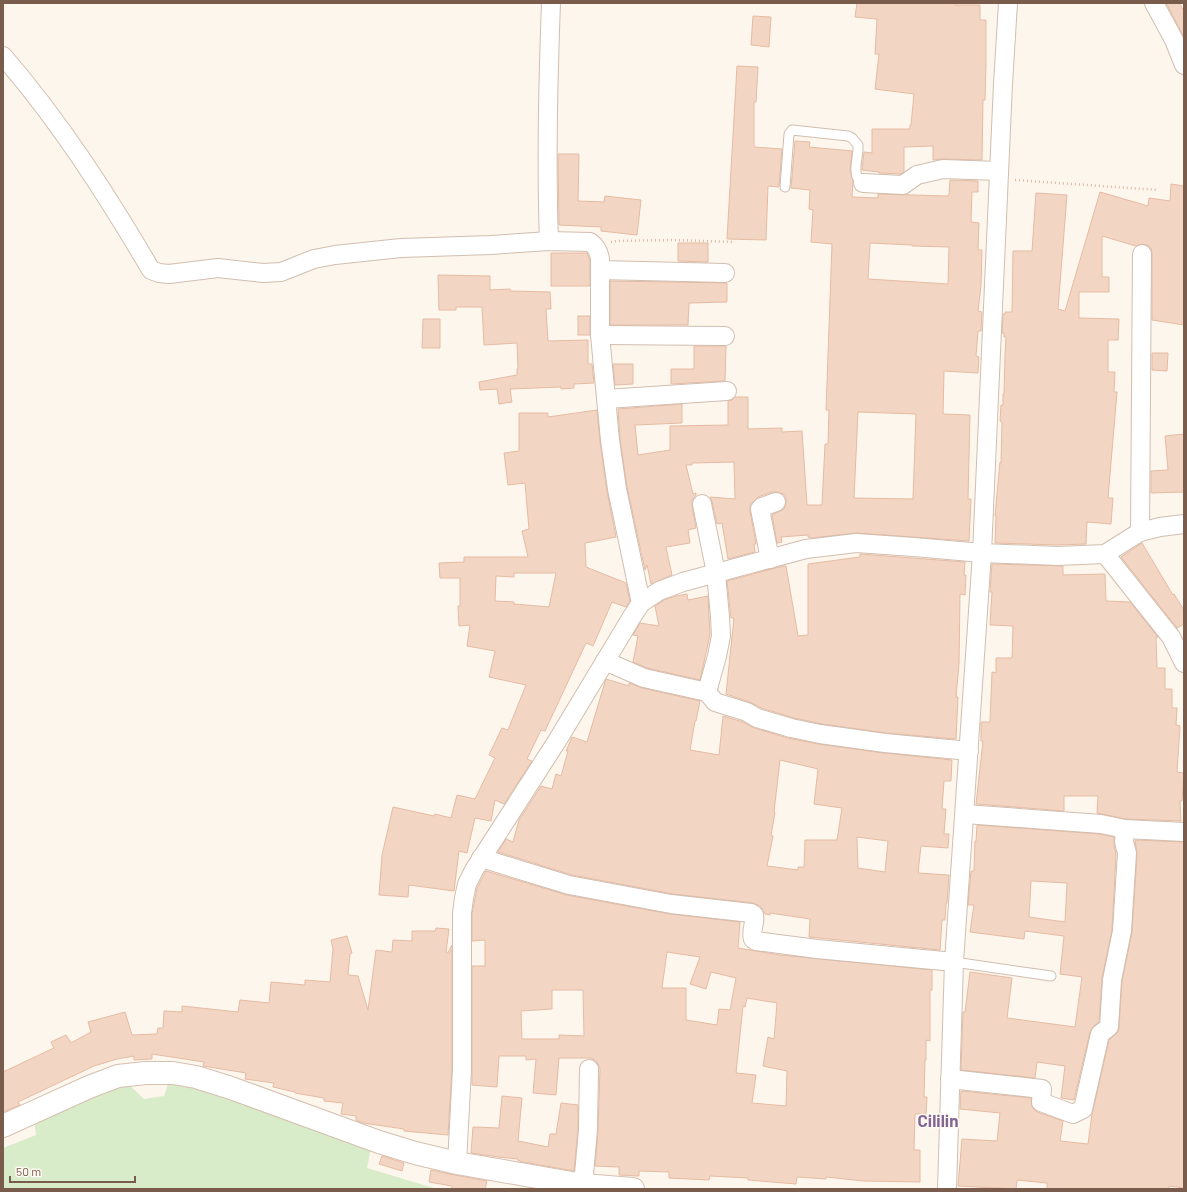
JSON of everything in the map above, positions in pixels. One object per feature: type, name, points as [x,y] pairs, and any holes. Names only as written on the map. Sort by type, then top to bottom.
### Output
[{"type":"main road","points":[[3,1126],[89,1087],[118,1076],[146,1073],[173,1073],[196,1077],[224,1086],[379,1142],[415,1153],[583,1185],[633,1189]]},
{"type":"street","points":[[549,241],[548,174],[551,3]]},
{"type":"street","points":[[946,1189],[954,962],[982,553],[1008,3]]},
{"type":"street","points":[[1154,3],[1174,40],[1184,65]]},
{"type":"street","points":[[3,56],[23,79],[77,151],[121,218],[151,270],[154,272],[169,274],[218,268],[263,273],[281,272],[314,259],[335,255],[401,248],[491,245],[549,241],[590,242],[595,246],[599,252],[600,335],[610,440],[618,489],[641,603]]},
{"type":"street","points":[[863,183],[903,185],[917,175],[943,169],[999,175]]},
{"type":"street","points":[[1140,532],[1142,254]]},
{"type":"street","points":[[600,270],[725,273]]},
{"type":"street","points":[[600,335],[725,336]]},
{"type":"street","points":[[606,399],[727,391]]},
{"type":"street","points":[[770,559],[760,509],[776,502]]},
{"type":"street","points":[[702,504],[716,573],[721,636],[707,692]]},
{"type":"street","points":[[457,1162],[462,1069],[463,906],[467,884],[481,858],[557,741],[641,603],[659,591],[683,582],[806,549],[856,543],[914,546],[982,553],[1058,556],[1105,554],[1140,532],[1160,527],[1184,524]]},
{"type":"street","points":[[1105,554],[1170,637],[1184,662]]},
{"type":"street","points":[[605,661],[644,678],[707,692],[715,702],[747,712],[757,718],[791,728],[812,733],[885,743],[969,751]]},
{"type":"street","points":[[965,814],[1101,824],[1125,829],[1184,832]]},
{"type":"street","points":[[950,1079],[1042,1089],[1041,1102],[1073,1114],[1083,1109],[1100,1034],[1109,1027],[1112,980],[1122,931],[1127,853],[1124,842],[1125,829]]},
{"type":"street","points":[[481,858],[569,885],[671,904],[751,914],[754,915],[755,918],[752,936],[756,941],[817,949],[954,962]]},
{"type":"street","points":[[583,1185],[588,1130],[589,1069]]},
{"type":"lane","points":[[785,187],[789,134],[792,130],[848,136],[852,138],[858,145],[856,175],[859,181],[863,183]]},
{"type":"lane","points":[[954,962],[1051,976]]},
{"type":"path","points":[[999,175],[1158,190]]},
{"type":"path","points":[[595,246],[617,241],[671,240],[735,242]]},
{"type":"green space","points":[[123,1079],[144,1099],[164,1096],[169,1081],[205,1088],[371,1148],[367,1168],[437,1189],[3,1189],[3,1148],[36,1135],[34,1120]]},
{"type":"building","points":[[857,3],[955,3],[955,5],[980,5],[980,20],[986,20],[985,100],[983,100],[982,160],[933,160],[933,146],[904,147],[904,172],[900,174],[879,173],[862,170],[864,152],[872,153],[872,129],[910,129],[914,94],[875,89],[879,54],[875,54],[877,19],[855,17]]},
{"type":"building","points":[[1166,3],[1179,3],[1184,11],[1184,37]]},
{"type":"building","points":[[753,16],[771,17],[769,47],[751,45]]},
{"type":"building","points":[[737,66],[758,67],[756,102],[754,102],[754,147],[782,149],[779,187],[768,186],[766,240],[727,239]]},
{"type":"building","points":[[795,141],[810,142],[809,147],[852,151],[850,171],[853,181],[852,197],[878,198],[878,194],[947,196],[949,195],[950,180],[978,181],[978,192],[972,192],[971,222],[979,223],[978,250],[982,250],[981,285],[978,311],[982,312],[981,331],[978,331],[976,356],[979,357],[978,373],[944,371],[943,414],[970,415],[968,499],[971,499],[969,541],[857,533],[812,538],[808,537],[808,535],[781,537],[782,542],[777,543],[772,515],[784,509],[786,498],[783,494],[772,492],[758,497],[750,506],[756,544],[754,544],[755,552],[728,559],[722,523],[717,524],[710,497],[735,499],[734,462],[692,463],[692,465],[686,465],[693,494],[696,493],[692,500],[692,506],[696,528],[688,530],[690,543],[666,547],[672,575],[651,584],[647,565],[645,570],[627,487],[620,439],[618,409],[682,404],[682,423],[635,425],[638,455],[670,450],[670,426],[728,425],[728,401],[735,397],[748,397],[748,429],[782,428],[782,432],[802,431],[807,505],[822,505],[825,444],[828,444],[829,410],[826,410],[832,244],[811,242],[813,210],[809,209],[810,190],[791,188]],"holes":[[[870,243],[949,247],[948,284],[868,279]],[[858,412],[916,414],[913,499],[854,498]]]},
{"type":"building","points":[[558,154],[579,154],[578,201],[604,202],[605,196],[641,200],[637,235],[601,231],[601,227],[559,225]]},
{"type":"building","points":[[1171,184],[1184,186],[1184,325],[1152,320],[1152,254],[1151,248],[1147,245],[1142,244],[1136,246],[1102,236],[1102,277],[1109,277],[1109,292],[1079,292],[1079,318],[1119,319],[1118,340],[1108,340],[1108,372],[1115,372],[1114,392],[1117,392],[1108,498],[1113,498],[1111,524],[1087,522],[1086,544],[1058,545],[995,543],[995,516],[1000,462],[1001,463],[1002,422],[1000,421],[1001,405],[1003,405],[1004,394],[1006,337],[1004,337],[1004,333],[1002,333],[1003,314],[1005,314],[1005,312],[1012,312],[1013,251],[1032,251],[1036,193],[1067,195],[1058,309],[1065,311],[1100,192],[1148,206],[1149,198],[1170,201]]},
{"type":"building","points":[[678,243],[708,243],[708,262],[678,261]]},
{"type":"building","points":[[551,253],[587,253],[590,260],[590,286],[551,286]]},
{"type":"building","points":[[438,275],[490,276],[490,290],[510,289],[510,291],[550,292],[551,309],[546,309],[548,341],[588,340],[588,364],[592,364],[594,383],[574,384],[574,388],[561,389],[561,387],[510,389],[512,402],[499,404],[497,389],[480,390],[479,382],[517,375],[517,343],[484,345],[482,307],[456,307],[456,310],[439,310]]},
{"type":"building","points":[[610,281],[727,283],[727,302],[689,303],[688,325],[610,325]]},
{"type":"building","points":[[578,316],[590,316],[590,335],[578,335]]},
{"type":"building","points":[[423,319],[440,319],[440,348],[422,348]]},
{"type":"building","points":[[694,346],[726,346],[725,381],[671,384],[671,369],[694,369]]},
{"type":"building","points":[[1152,353],[1168,353],[1167,371],[1152,370]]},
{"type":"building","points":[[613,364],[633,364],[633,384],[615,385]]},
{"type":"building","points":[[597,410],[607,491],[616,537],[585,543],[586,567],[626,583],[630,601],[626,607],[612,602],[593,646],[586,643],[545,731],[541,730],[527,759],[532,761],[504,804],[495,800],[491,821],[475,818],[467,853],[459,851],[454,891],[409,885],[408,897],[379,895],[382,855],[393,807],[434,816],[435,814],[451,818],[457,795],[475,799],[495,758],[489,755],[502,728],[508,730],[526,685],[489,677],[495,651],[467,646],[470,625],[459,626],[458,606],[460,606],[460,578],[440,578],[439,563],[464,562],[464,557],[528,557],[522,531],[529,529],[525,483],[508,485],[504,453],[519,451],[519,413],[548,413],[548,417]],"holes":[[[514,573],[556,573],[549,607],[495,601],[496,576],[514,577]]]},
{"type":"building","points":[[1184,434],[1184,492],[1151,493],[1151,471],[1168,470],[1165,436]]},
{"type":"building","points":[[1142,543],[1173,595],[1174,594],[1184,610],[1184,624],[1177,628],[1121,557]]},
{"type":"building","points":[[860,554],[965,562],[965,595],[960,594],[956,739],[886,733],[822,724],[794,718],[761,708],[750,702],[726,694],[734,618],[731,618],[727,581],[786,566],[798,636],[808,635],[808,564],[860,557]]},
{"type":"building","points":[[992,564],[1063,566],[1063,575],[1105,574],[1106,601],[1130,602],[1158,637],[1156,638],[1157,668],[1165,668],[1165,689],[1172,689],[1172,708],[1177,708],[1176,725],[1180,726],[1177,772],[1184,773],[1182,801],[1180,801],[1181,821],[1126,819],[1097,813],[1098,796],[1064,796],[1064,811],[976,804],[983,741],[981,741],[981,722],[990,722],[992,672],[996,673],[996,658],[1012,658],[1013,626],[990,625]]},
{"type":"building","points":[[687,594],[688,600],[708,596],[710,635],[700,680],[647,668],[633,662],[638,636],[633,635],[640,623],[659,626],[655,606],[664,600]]},
{"type":"building","points":[[606,679],[629,686],[629,683],[642,688],[700,701],[690,750],[719,755],[723,716],[743,722],[754,728],[788,738],[818,744],[952,760],[951,781],[944,781],[942,809],[946,809],[944,834],[949,834],[948,848],[921,846],[918,873],[949,875],[945,920],[942,920],[940,950],[809,937],[810,919],[770,913],[770,915],[765,914],[760,906],[753,903],[673,894],[572,875],[498,852],[506,839],[513,842],[519,820],[541,786],[552,789],[556,774],[561,776],[568,751],[566,751],[572,737],[587,742]],"holes":[[[780,760],[818,769],[814,804],[842,808],[837,840],[805,840],[804,867],[798,867],[798,870],[767,866],[773,836],[771,835],[775,813]],[[857,837],[888,841],[885,872],[858,868]]]},
{"type":"building","points":[[977,825],[1100,834],[1114,837],[1116,854],[1112,930],[1102,978],[1099,1022],[1090,1032],[1074,1100],[1061,1098],[1065,1066],[1037,1062],[1035,1078],[961,1070],[963,1012],[965,1012],[970,972],[1012,978],[1007,1018],[1075,1027],[1082,977],[1060,974],[1064,936],[1025,931],[1024,939],[970,932],[974,905],[968,905],[971,871],[974,871]],"holes":[[[1031,881],[1067,883],[1065,922],[1029,917]]]},
{"type":"building","points":[[1135,840],[1184,842],[1184,1188],[1169,1186],[1169,1189],[1047,1189],[1047,1183],[1017,1180],[1016,1189],[958,1186],[962,1139],[997,1141],[1000,1113],[960,1109],[961,1091],[1031,1098],[1032,1107],[1037,1112],[1063,1121],[1060,1141],[1088,1144],[1092,1114],[1109,1040],[1118,1032],[1119,1028],[1122,981],[1132,932],[1137,854]]},
{"type":"building","points":[[486,871],[567,895],[670,914],[740,922],[738,948],[780,955],[932,970],[932,990],[930,990],[930,1041],[926,1040],[925,1060],[924,1097],[927,1097],[926,1114],[915,1114],[914,1150],[920,1150],[920,1182],[864,1181],[826,1177],[826,1179],[797,1177],[796,1184],[748,1180],[748,1178],[710,1176],[709,1180],[669,1178],[669,1172],[639,1171],[639,1176],[619,1175],[619,1167],[595,1166],[600,1069],[595,1060],[590,1058],[559,1058],[556,1095],[533,1093],[536,1059],[526,1060],[526,1056],[499,1056],[497,1087],[472,1085],[472,966],[485,966],[485,940],[472,941],[472,914],[477,888]],"holes":[[[667,952],[700,957],[690,984],[706,989],[711,972],[736,978],[730,1010],[719,1009],[717,1025],[686,1020],[686,988],[662,988]],[[552,990],[583,990],[584,1036],[559,1035],[559,1039],[522,1039],[521,1011],[552,1009]],[[747,998],[777,1003],[774,1039],[768,1037],[763,1066],[787,1071],[786,1106],[752,1103],[756,1075],[736,1073],[743,1006],[745,1007]]]},
{"type":"building","points":[[436,928],[449,929],[446,952],[448,953],[452,945],[452,1069],[448,1135],[404,1131],[404,1129],[363,1123],[356,1120],[356,1116],[341,1114],[343,1103],[324,1101],[324,1098],[295,1093],[273,1087],[274,1083],[245,1079],[246,1073],[203,1066],[204,1062],[152,1054],[152,1059],[134,1060],[134,1056],[117,1059],[94,1066],[18,1102],[20,1105],[3,1112],[3,1072],[54,1048],[51,1042],[66,1035],[71,1043],[91,1032],[88,1022],[125,1012],[132,1035],[157,1034],[158,1028],[163,1028],[164,1011],[182,1012],[182,1006],[238,1012],[240,1000],[269,1003],[271,982],[305,985],[305,980],[330,982],[333,949],[331,940],[347,936],[352,953],[350,954],[348,975],[358,976],[368,1010],[376,950],[392,952],[393,940],[412,941],[412,931],[435,931]]},
{"type":"building","points":[[502,1096],[522,1098],[518,1141],[548,1147],[550,1134],[556,1134],[561,1103],[578,1105],[578,1129],[574,1171],[518,1161],[518,1159],[471,1153],[473,1127],[499,1128]]},
{"type":"building","points":[[382,1156],[404,1163],[402,1171],[379,1164]]},
{"type":"building","points":[[431,1170],[487,1181],[485,1189],[452,1189],[452,1186],[429,1182]]},
{"type":"district","name":"Cililin","points":[[938,1121]]}]
